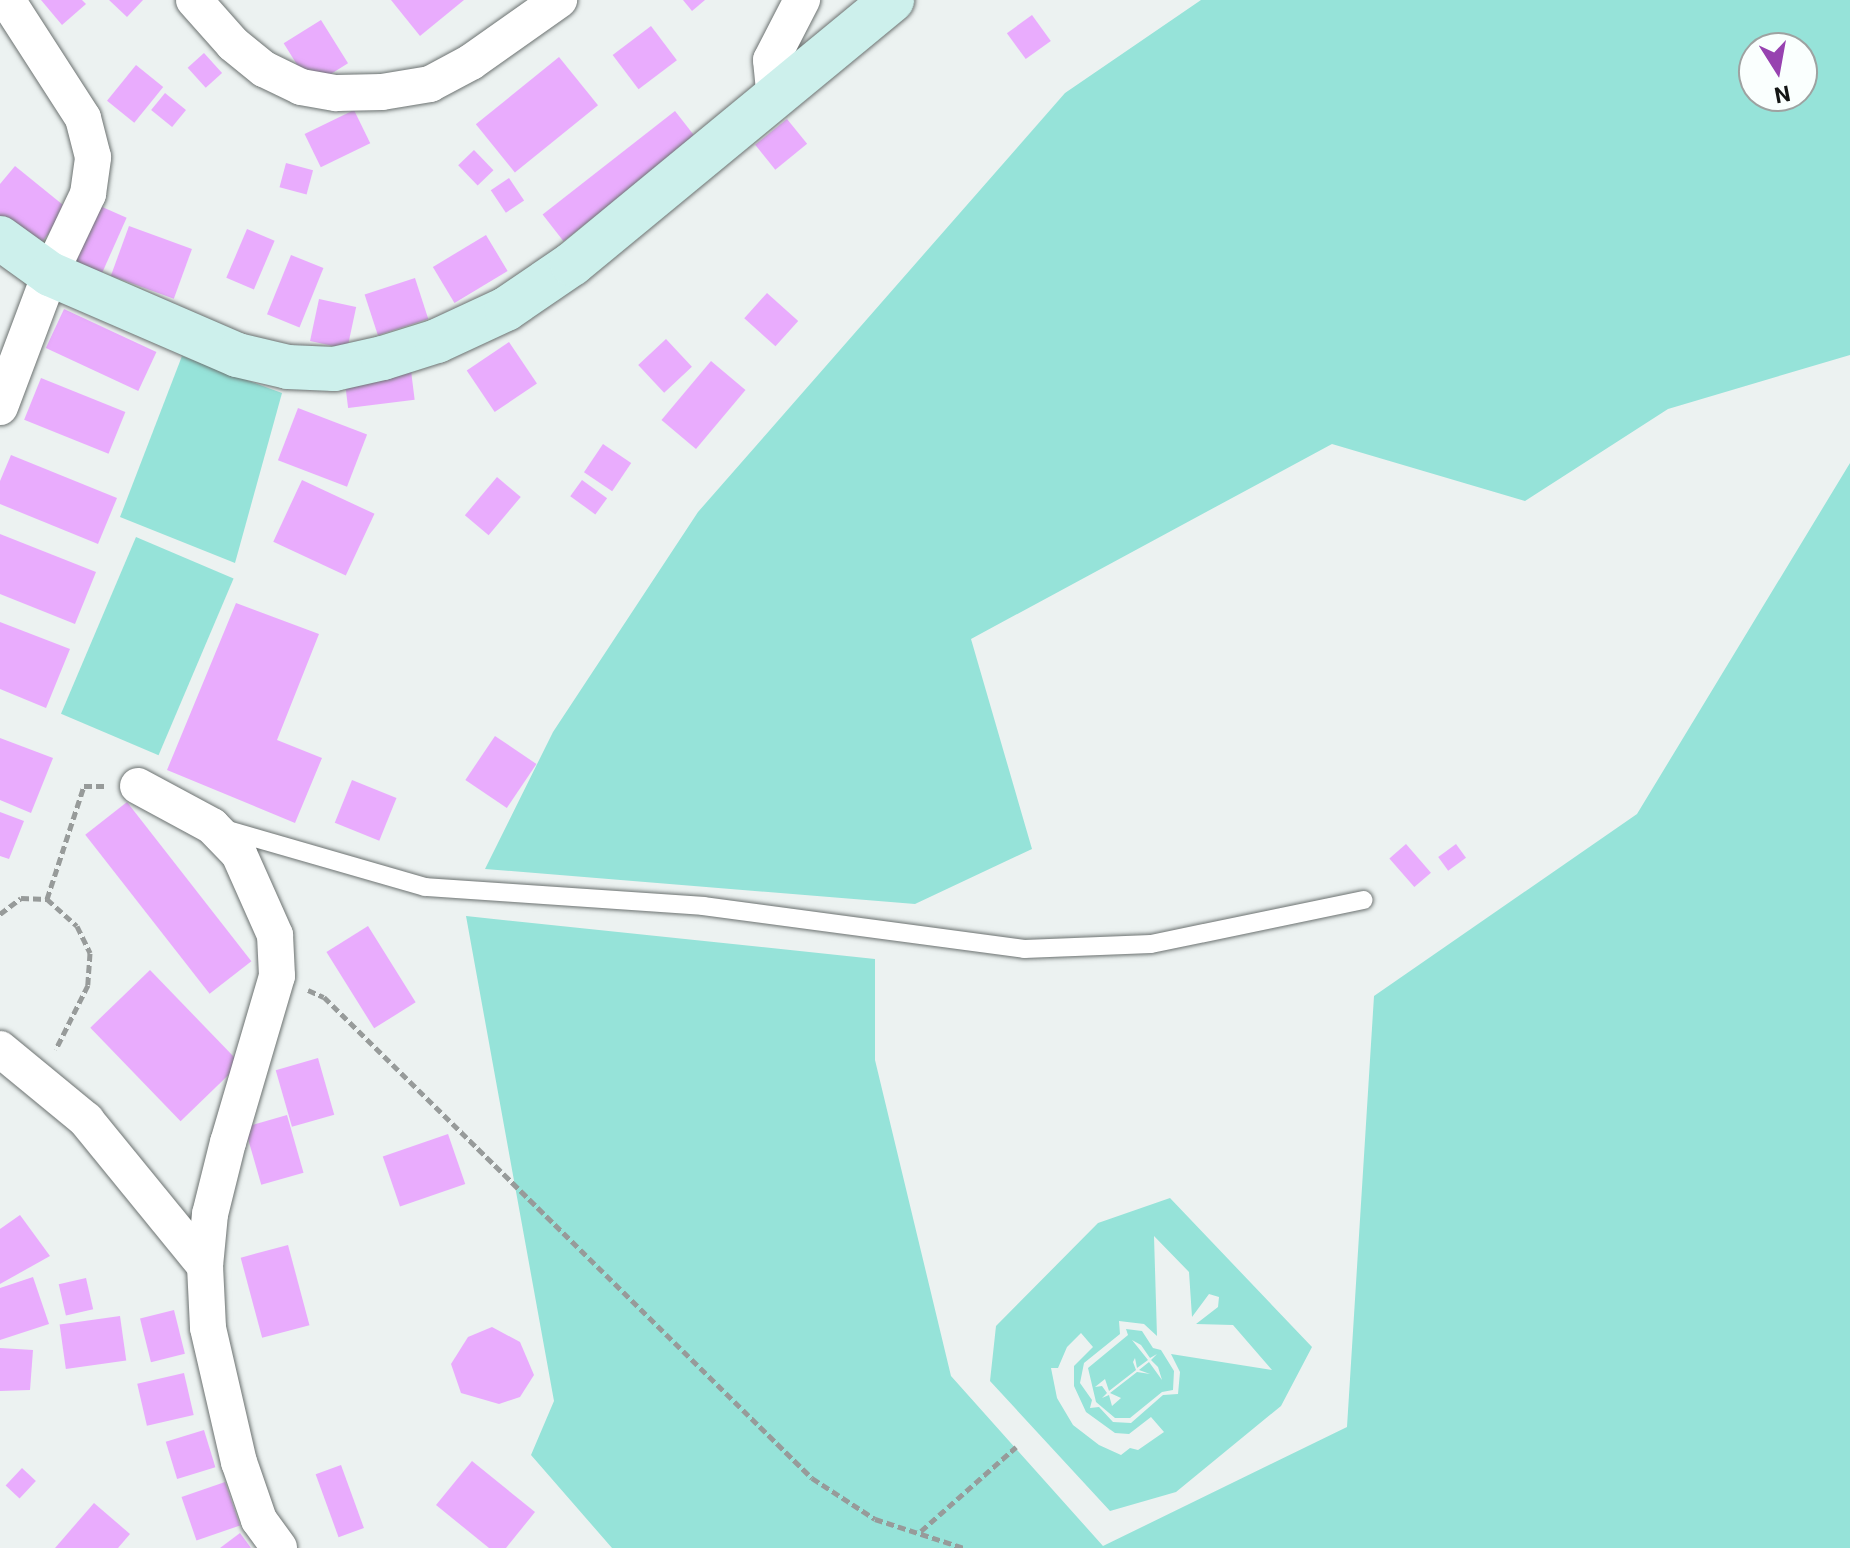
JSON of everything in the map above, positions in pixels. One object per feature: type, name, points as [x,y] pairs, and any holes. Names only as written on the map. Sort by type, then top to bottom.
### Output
[{"type":"street","points":[[2,399],[50,274],[88,194],[93,157],[72,97],[7,0]]},
{"type":"street","points":[[194,0],[233,44],[264,69],[301,87],[336,93],[430,84],[471,62],[559,0]]},
{"type":"street","points":[[775,100],[771,60],[802,0]]},
{"type":"street","points":[[0,238],[50,274],[237,355],[288,367],[334,369],[383,358],[437,341],[506,309],[572,264],[775,100],[892,0]]},
{"type":"street","points":[[138,786],[212,826],[239,854],[262,897],[275,935],[277,976],[210,1214],[205,1266],[208,1328],[239,1462],[259,1520],[279,1548]]},
{"type":"street","points":[[0,1049],[86,1120],[205,1266]]},
{"type":"lane","points":[[212,826],[425,887],[703,906],[1024,949],[1151,944],[1364,900]]},
{"type":"path","points":[[47,899],[84,786]]},
{"type":"path","points":[[0,914],[21,898],[47,899],[77,926],[90,953],[88,985],[43,1083]]},
{"type":"path","points":[[277,976],[324,997],[812,1478],[875,1519],[921,1531],[964,1548]]},
{"type":"path","points":[[921,1531],[1016,1447]]},
{"type":"shaded area","points":[[1201,0],[1850,0],[1850,355],[1668,409],[1525,501],[1332,444],[971,639],[1032,849],[915,904],[485,869],[553,732],[698,512],[1065,93]]},
{"type":"shaded area","points":[[182,356],[282,393],[235,563],[120,517]]},
{"type":"shaded area","points":[[1850,463],[1850,1548],[612,1548],[531,1455],[554,1401],[466,916],[875,959],[875,1060],[951,1376],[1103,1546],[1347,1427],[1374,996],[1637,814]]},
{"type":"shaded area","points":[[136,537],[234,578],[159,755],[61,714]]},
{"type":"shaded area","points":[[1170,1198],[1312,1347],[1281,1406],[1176,1492],[1110,1511],[990,1381],[996,1326],[1098,1223]],"holes":[[[1154,1236],[1189,1272],[1192,1317],[1209,1294],[1219,1297],[1218,1307],[1196,1324],[1233,1325],[1272,1370],[1171,1354],[1180,1372],[1178,1394],[1163,1395],[1131,1423],[1113,1422],[1099,1407],[1090,1408],[1092,1400],[1080,1383],[1084,1363],[1120,1334],[1119,1321],[1144,1324],[1157,1336]],[[1081,1333],[1093,1347],[1074,1366],[1074,1386],[1086,1412],[1115,1433],[1129,1434],[1151,1417],[1164,1432],[1138,1450],[1130,1448],[1121,1455],[1099,1445],[1073,1425],[1057,1398],[1051,1368],[1058,1368],[1067,1347]]]},
{"type":"shaded area","points":[[1126,1329],[1142,1331],[1153,1348],[1161,1350],[1174,1371],[1173,1390],[1162,1392],[1130,1418],[1115,1418],[1096,1402],[1088,1368],[1128,1335]],"holes":[[[1132,1340],[1141,1345],[1150,1358],[1157,1354],[1151,1360],[1158,1367],[1162,1380],[1149,1362],[1139,1370],[1150,1374],[1137,1372],[1110,1393],[1121,1398],[1112,1406],[1109,1395],[1102,1398],[1107,1393],[1102,1386],[1095,1387],[1105,1379],[1109,1391],[1136,1370],[1135,1358],[1137,1368],[1148,1360]]]},
{"type":"building","points":[[41,0],[82,0],[86,4],[62,25]]},
{"type":"building","points":[[109,0],[143,0],[127,17]]},
{"type":"building","points":[[391,0],[464,0],[420,36]]},
{"type":"building","points":[[683,0],[705,0],[692,11]]},
{"type":"building","points":[[1032,15],[1051,41],[1026,59],[1007,33]]},
{"type":"building","points":[[321,20],[348,63],[311,87],[284,43]]},
{"type":"building","points":[[651,26],[677,60],[639,89],[613,55]]},
{"type":"building","points":[[204,53],[222,73],[206,88],[188,68]]},
{"type":"building","points":[[559,57],[598,105],[515,173],[476,124]]},
{"type":"building","points":[[136,65],[163,87],[134,123],[107,101]]},
{"type":"building","points":[[165,93],[186,110],[172,127],[151,110]]},
{"type":"building","points":[[354,110],[370,143],[321,167],[305,134]]},
{"type":"building","points":[[675,111],[696,138],[564,241],[543,214]]},
{"type":"building","points":[[787,119],[807,144],[775,170],[755,145]]},
{"type":"building","points":[[474,150],[493,170],[478,185],[458,165]]},
{"type":"building","points":[[286,163],[313,170],[307,194],[280,187]]},
{"type":"building","points":[[15,166],[68,209],[34,252],[0,225],[0,184]]},
{"type":"building","points":[[509,178],[524,200],[506,213],[491,190]]},
{"type":"building","points":[[91,202],[127,218],[98,282],[63,266]]},
{"type":"building","points":[[129,226],[192,249],[174,299],[111,276]]},
{"type":"building","points":[[247,229],[275,241],[254,290],[226,278]]},
{"type":"building","points":[[486,235],[508,271],[454,303],[433,267]]},
{"type":"building","points":[[291,255],[323,268],[299,327],[267,314]]},
{"type":"building","points":[[415,278],[428,319],[378,335],[365,294]]},
{"type":"building","points":[[767,293],[798,321],[775,346],[744,318]]},
{"type":"building","points":[[319,299],[356,307],[347,349],[310,341]]},
{"type":"building","points":[[64,309],[156,352],[138,391],[46,348]]},
{"type":"building","points":[[666,339],[692,367],[664,393],[638,365]]},
{"type":"building","points":[[509,342],[537,383],[495,412],[467,371]]},
{"type":"building","points":[[711,361],[745,390],[696,449],[662,420]]},
{"type":"building","points":[[410,362],[415,400],[348,408],[343,370]]},
{"type":"building","points":[[41,378],[125,412],[109,454],[24,420]]},
{"type":"building","points":[[298,408],[367,435],[347,487],[278,460]]},
{"type":"building","points":[[603,444],[631,463],[612,491],[584,472]]},
{"type":"building","points":[[11,455],[117,498],[98,544],[0,504],[0,481]]},
{"type":"building","points":[[497,477],[521,497],[489,535],[465,515]]},
{"type":"building","points":[[302,480],[375,514],[346,575],[273,542]]},
{"type":"building","points":[[582,480],[607,498],[595,514],[570,496]]},
{"type":"building","points":[[0,534],[96,572],[75,624],[0,594]]},
{"type":"building","points":[[236,603],[319,634],[277,740],[322,758],[295,823],[167,770]]},
{"type":"building","points":[[0,622],[70,649],[46,708],[0,689]]},
{"type":"building","points":[[495,736],[536,764],[507,808],[465,780]]},
{"type":"building","points":[[0,738],[53,758],[31,813],[0,800]]},
{"type":"building","points":[[352,780],[397,798],[379,841],[335,823]]},
{"type":"building","points":[[127,802],[251,961],[210,994],[85,835]]},
{"type":"building","points":[[0,812],[24,821],[9,859],[0,856]]},
{"type":"building","points":[[1406,844],[1431,873],[1414,887],[1389,858]]},
{"type":"building","points":[[1456,844],[1466,858],[1448,871],[1438,857]]},
{"type":"building","points":[[368,926],[416,1002],[374,1028],[326,952]]},
{"type":"building","points":[[150,970],[240,1064],[181,1121],[90,1028]]},
{"type":"building","points":[[318,1058],[334,1115],[292,1127],[276,1070]]},
{"type":"building","points":[[287,1115],[304,1173],[261,1185],[245,1127]]},
{"type":"building","points":[[448,1134],[465,1184],[400,1207],[383,1156]]},
{"type":"building","points":[[20,1215],[50,1256],[0,1284],[0,1229]]},
{"type":"building","points":[[288,1245],[309,1325],[262,1338],[241,1258]]},
{"type":"building","points":[[33,1277],[49,1324],[0,1340],[0,1288]]},
{"type":"building","points":[[86,1278],[93,1309],[66,1315],[59,1284]]},
{"type":"building","points":[[174,1310],[185,1354],[151,1362],[140,1318]]},
{"type":"building","points":[[120,1316],[126,1361],[66,1369],[60,1324]]},
{"type":"building","points":[[492,1327],[520,1342],[534,1375],[520,1397],[499,1404],[461,1393],[451,1364],[468,1337]]},
{"type":"building","points":[[0,1348],[33,1350],[30,1390],[0,1391]]},
{"type":"building","points":[[184,1373],[194,1415],[147,1426],[137,1384]]},
{"type":"building","points":[[204,1430],[215,1467],[177,1479],[166,1442]]},
{"type":"building","points":[[472,1461],[535,1512],[506,1548],[489,1548],[436,1505]]},
{"type":"building","points":[[341,1465],[364,1528],[339,1537],[316,1474]]},
{"type":"building","points":[[22,1468],[36,1481],[20,1499],[6,1486]]},
{"type":"building","points":[[225,1482],[240,1525],[196,1540],[182,1497]]},
{"type":"building","points":[[94,1503],[130,1534],[118,1548],[55,1548]]},
{"type":"building","points":[[240,1533],[251,1548],[220,1548]]}]
